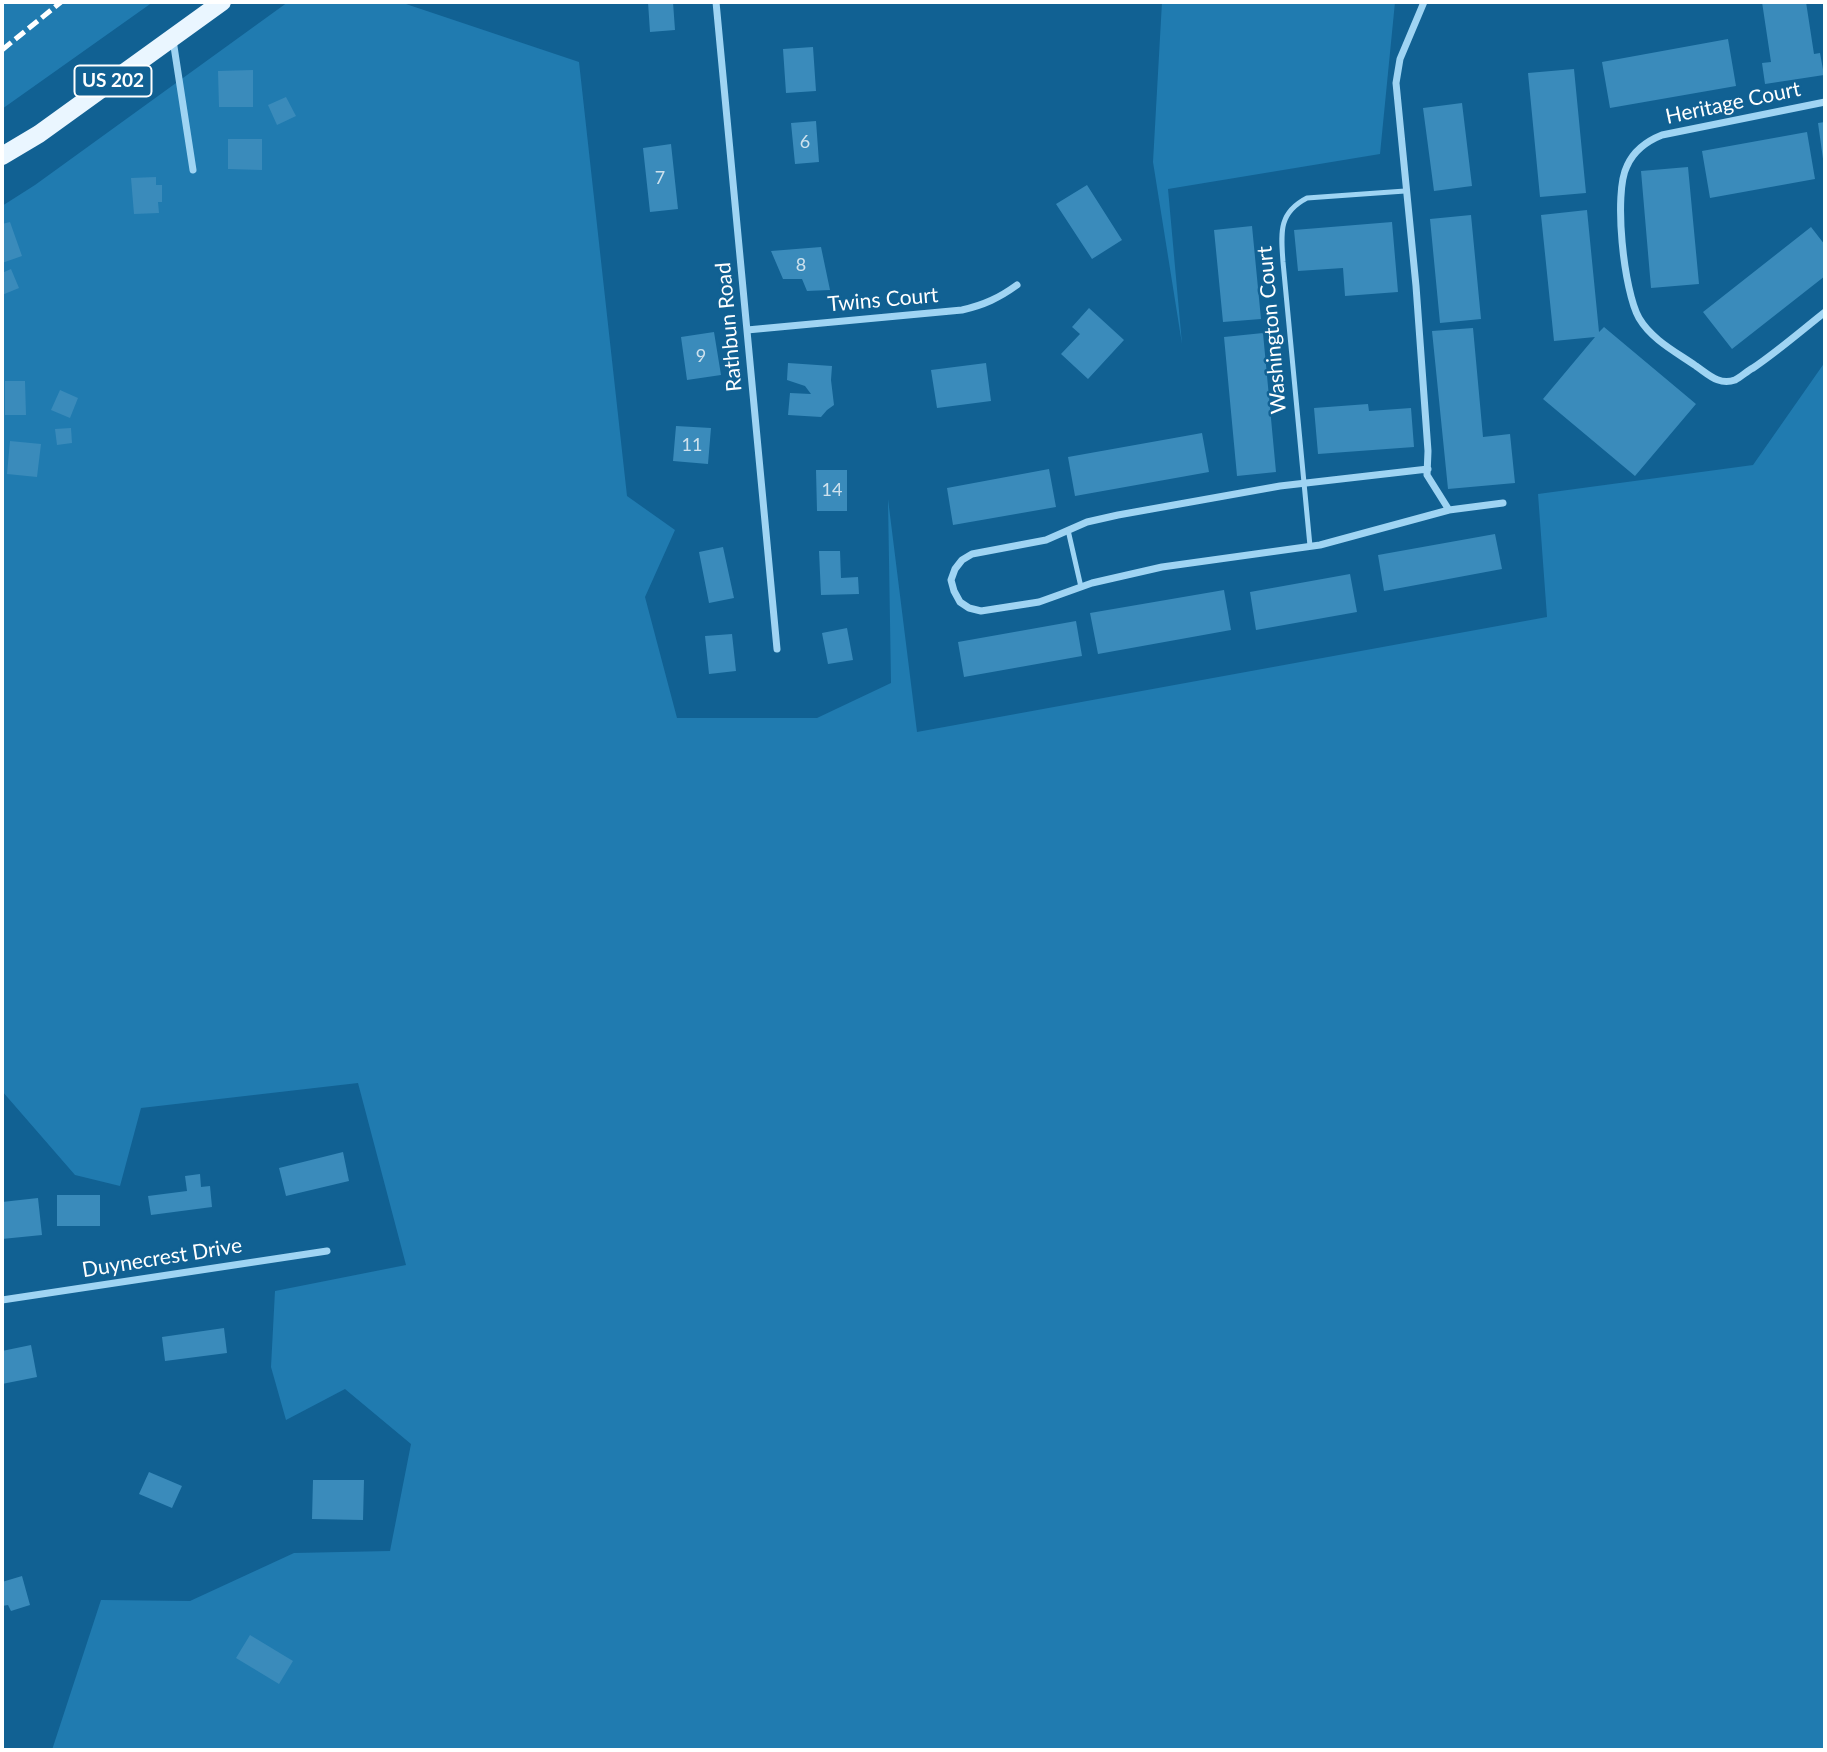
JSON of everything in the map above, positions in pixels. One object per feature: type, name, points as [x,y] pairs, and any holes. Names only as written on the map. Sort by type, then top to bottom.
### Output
[{"type":"main road","name":"US 202","points":[[2,156],[39,134],[222,2]]},
{"type":"street","name":"Rathbun Road","points":[[716,2],[777,649]]},
{"type":"street","points":[[1424,2],[1397,71],[1405,191],[1416,286],[1427,475],[1449,510]]},
{"type":"street","points":[[173,37],[193,170]]},
{"type":"street","name":"Heritage Court","points":[[1825,102],[1662,135],[1651,140],[1642,146],[1627,165],[1619,199],[1631,299],[1640,321],[1656,338],[1711,378],[1734,380],[1765,360],[1825,313]]},
{"type":"street","name":"Twins Court","points":[[747,330],[962,310],[984,305],[1017,285]]},
{"type":"street","points":[[1428,469],[1303,483],[1087,522],[1045,540],[972,554],[962,560],[951,580],[960,601],[969,608],[981,611],[1039,602],[1081,587],[1162,567],[1310,546],[1449,510],[1503,503]]},
{"type":"street","name":"Duynecrest Drive","points":[[2,1300],[327,1251]]},
{"type":"lane","name":"Washington Court","points":[[1310,546],[1283,262],[1283,222],[1297,203],[1307,198],[1405,191]]},
{"type":"lane","points":[[1068,530],[1081,587]]},
{"type":"shaded area","points":[[2,2],[153,2],[2,109]]},
{"type":"shaded area","points":[[288,2],[400,2],[579,62],[627,496],[675,530],[645,597],[677,718],[817,718],[891,683],[888,499],[917,732],[1547,617],[1538,494],[1753,465],[1825,362],[1825,1750],[52,1750],[101,1600],[190,1601],[294,1553],[390,1551],[411,1444],[345,1389],[286,1420],[271,1367],[275,1291],[406,1265],[358,1083],[141,1108],[120,1186],[75,1175],[2,1091],[2,206]]},
{"type":"shaded area","points":[[1162,2],[1395,2],[1380,154],[1168,189],[1182,344],[1153,162]]},
{"type":"building","points":[[648,2],[673,2],[675,30],[650,32]]},
{"type":"building","points":[[1762,2],[1806,2],[1814,54],[1820,53],[1824,75],[1765,84],[1762,63],[1771,62]]},
{"type":"building","points":[[1728,39],[1736,86],[1610,108],[1602,62]]},
{"type":"building","points":[[813,47],[816,91],[786,93],[783,49]]},
{"type":"building","points":[[1574,69],[1586,193],[1540,197],[1528,73]]},
{"type":"building","points":[[253,70],[253,107],[219,107],[218,71]]},
{"type":"building","points":[[286,97],[296,116],[277,125],[268,105]]},
{"type":"building","points":[[1462,103],[1472,186],[1434,191],[1423,108]]},
{"type":"building","points":[[816,121],[819,162],[795,164],[791,123]]},
{"type":"building","points":[[1825,122],[1825,166],[1824,166],[1818,123]]},
{"type":"building","points":[[1807,132],[1815,179],[1710,198],[1702,151]]},
{"type":"building","points":[[228,139],[262,139],[262,170],[228,169]]},
{"type":"building","points":[[671,144],[678,209],[650,212],[643,148]]},
{"type":"building","points":[[1688,167],[1699,284],[1651,288],[1641,171]]},
{"type":"building","points":[[156,177],[156,185],[162,185],[162,202],[158,202],[159,213],[134,214],[131,178]]},
{"type":"building","points":[[1087,185],[1122,240],[1092,259],[1056,204]]},
{"type":"building","points":[[1587,210],[1599,332],[1604,327],[1696,404],[1635,476],[1543,399],[1595,337],[1554,341],[1541,215]]},
{"type":"building","points":[[1471,215],[1481,319],[1440,323],[1430,219]]},
{"type":"building","points":[[10,222],[22,256],[2,263],[2,224]]},
{"type":"building","points":[[1392,222],[1398,292],[1345,296],[1343,268],[1298,271],[1294,230]]},
{"type":"building","points":[[1252,226],[1261,319],[1223,322],[1214,230]]},
{"type":"building","points":[[1811,227],[1825,245],[1825,276],[1732,349],[1703,312]]},
{"type":"building","points":[[821,247],[830,290],[807,291],[802,279],[783,279],[771,251]]},
{"type":"building","points":[[11,269],[19,288],[2,295],[2,273]]},
{"type":"building","points":[[1089,308],[1124,340],[1088,379],[1061,354],[1080,334],[1072,327]]},
{"type":"building","points":[[1473,328],[1483,437],[1510,434],[1515,483],[1448,489],[1432,331]]},
{"type":"building","points":[[714,332],[721,375],[687,380],[681,337]]},
{"type":"building","points":[[1263,333],[1276,472],[1237,476],[1224,337]]},
{"type":"building","points":[[788,363],[832,366],[834,405],[821,417],[788,415],[790,393],[811,394],[805,386],[787,380]]},
{"type":"building","points":[[986,363],[991,401],[937,408],[931,370]]},
{"type":"building","points":[[5,381],[25,381],[26,415],[5,415]]},
{"type":"building","points":[[60,390],[78,398],[70,418],[51,410]]},
{"type":"building","points":[[1368,404],[1369,411],[1411,408],[1414,447],[1318,454],[1314,408]]},
{"type":"building","points":[[676,426],[711,428],[708,464],[673,461]]},
{"type":"building","points":[[71,428],[72,443],[57,445],[55,429]]},
{"type":"building","points":[[1202,433],[1209,472],[1075,496],[1068,457]]},
{"type":"building","points":[[10,441],[41,444],[37,477],[7,474]]},
{"type":"building","points":[[1049,469],[1056,507],[953,525],[947,488]]},
{"type":"building","points":[[816,470],[847,470],[847,511],[817,511]]},
{"type":"building","points":[[1495,534],[1502,569],[1384,591],[1378,555]]},
{"type":"building","points":[[723,547],[734,598],[709,603],[699,552]]},
{"type":"building","points":[[819,551],[840,551],[841,578],[858,577],[859,594],[821,595]]},
{"type":"building","points":[[1350,574],[1357,612],[1256,630],[1250,592]]},
{"type":"building","points":[[1224,590],[1231,630],[1098,654],[1090,613]]},
{"type":"building","points":[[1076,621],[1082,656],[964,677],[958,642]]},
{"type":"building","points":[[847,628],[853,660],[828,664],[822,633]]},
{"type":"building","points":[[732,634],[736,671],[709,674],[705,636]]},
{"type":"building","points":[[343,1152],[349,1181],[286,1196],[279,1168]]},
{"type":"building","points":[[200,1174],[201,1187],[210,1186],[212,1207],[151,1215],[148,1196],[187,1191],[185,1176]]},
{"type":"building","points":[[57,1195],[100,1195],[100,1226],[57,1226]]},
{"type":"building","points":[[38,1198],[42,1235],[2,1239],[2,1202]]},
{"type":"building","points":[[224,1328],[227,1353],[165,1361],[162,1337]]},
{"type":"building","points":[[31,1345],[37,1377],[2,1384],[2,1351]]},
{"type":"building","points":[[149,1472],[182,1486],[172,1508],[139,1494]]},
{"type":"building","points":[[313,1480],[364,1480],[363,1520],[312,1519]]},
{"type":"building","points":[[22,1576],[30,1605],[11,1611],[8,1605],[2,1606],[2,1582]]},
{"type":"building","points":[[250,1635],[293,1661],[279,1684],[236,1658]]},
{"type":"railway","points":[[2,50],[61,2]]}]
